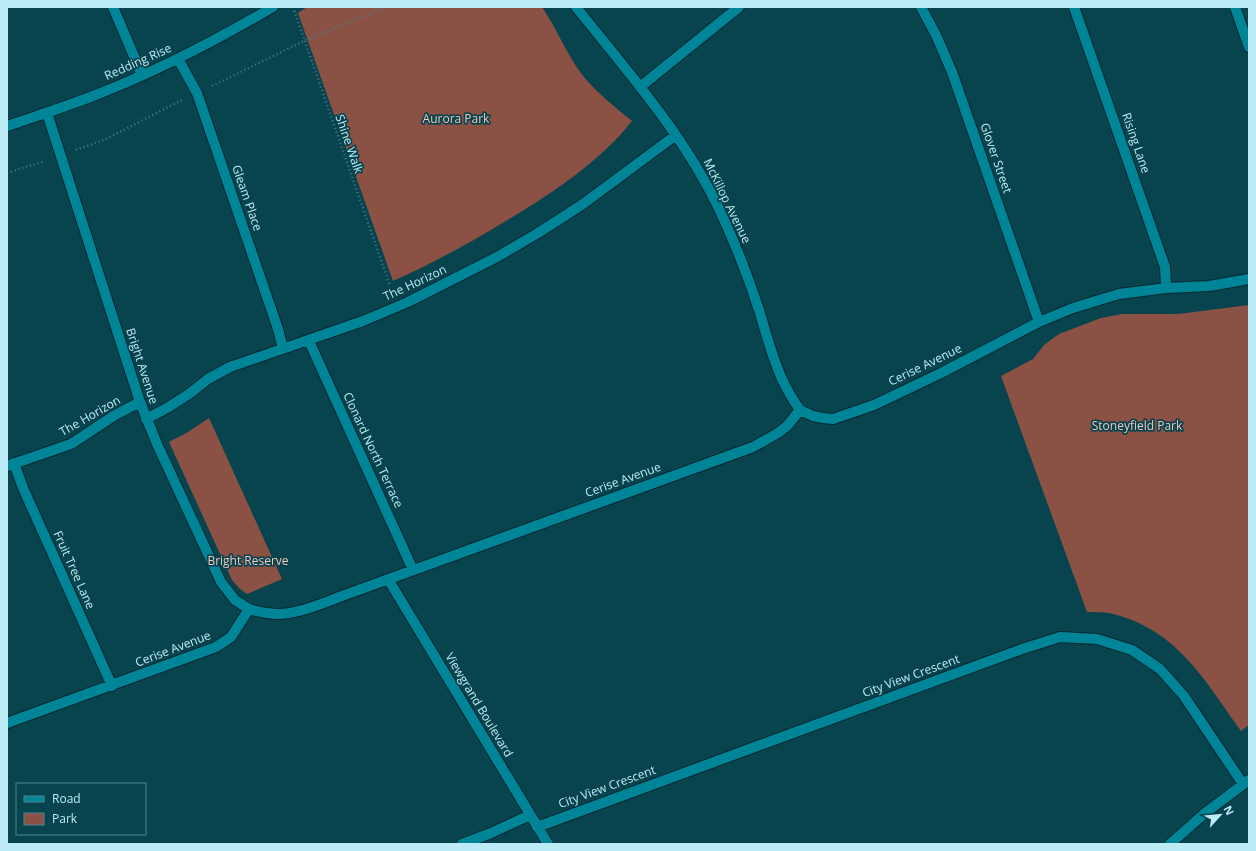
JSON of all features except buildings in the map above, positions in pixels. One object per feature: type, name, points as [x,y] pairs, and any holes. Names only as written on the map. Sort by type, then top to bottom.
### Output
[{"type":"street","points":[[113,7],[142,75]]},
{"type":"street","name":"Redding Rise","points":[[7,126],[94,96],[178,59],[219,38],[273,7]]},
{"type":"street","name":"McKillop Avenue","points":[[576,7],[676,135],[702,176],[736,247],[781,378],[800,410]]},
{"type":"street","points":[[640,87],[739,7]]},
{"type":"street","name":"Glover Street","points":[[921,7],[936,35],[952,72],[1039,322]]},
{"type":"street","name":"Rising Lane","points":[[1074,7],[1165,267],[1166,288]]},
{"type":"street","points":[[1235,7],[1249,47]]},
{"type":"street","name":"Gleam Place","points":[[178,59],[197,93],[278,329],[283,349]]},
{"type":"street","name":"Bright Avenue","points":[[47,113],[146,419],[221,582],[235,600],[249,609]]},
{"type":"street","name":"The Horizon","points":[[146,419],[167,408],[189,394],[208,379],[230,367],[309,341],[363,321],[408,302],[497,257],[538,234],[583,204],[676,135]]},
{"type":"street","name":"Cerise Avenue","points":[[7,723],[216,647],[231,637],[249,609],[266,614],[293,612],[413,570],[753,447],[778,433],[787,426],[800,410],[813,416],[833,419],[874,405],[948,370],[1039,322],[1074,308],[1119,294],[1166,288],[1209,286],[1249,279]]},
{"type":"street","name":"Clonard North Terrace","points":[[309,341],[413,570]]},
{"type":"street","name":"The Horizon","points":[[11,464],[71,444],[115,415],[140,402]]},
{"type":"street","name":"Fruit Tree Lane","points":[[11,464],[112,686]]},
{"type":"street","name":"Viewgrand Boulevard","points":[[388,579],[548,844]]},
{"type":"street","name":"City View Crescent","points":[[537,827],[1022,649],[1060,637],[1097,639],[1132,650],[1160,669],[1184,696],[1246,782]]},
{"type":"street","points":[[1170,844],[1205,813],[1246,782]]},
{"type":"street","points":[[462,844],[491,834],[530,814]]},
{"type":"path","name":"Shine Walk","points":[[292,7],[390,286]]},
{"type":"path","points":[[133,126],[151,115],[304,41],[384,7]]},
{"type":"green space","name":"Aurora Park","points":[[307,7],[542,7],[583,76],[600,94],[632,121],[604,152],[554,190],[475,239],[435,261],[393,281],[298,13]]},
{"type":"green space","name":"Stoneyfield Park","points":[[1249,305],[1249,725],[1241,731],[1201,675],[1170,643],[1153,630],[1132,620],[1109,613],[1087,612],[1001,376],[1033,359],[1044,345],[1059,334],[1101,318],[1122,314],[1178,314]]},
{"type":"green space","name":"Bright Reserve","points":[[209,418],[282,579],[247,594],[232,580],[169,442],[188,432]]}]
